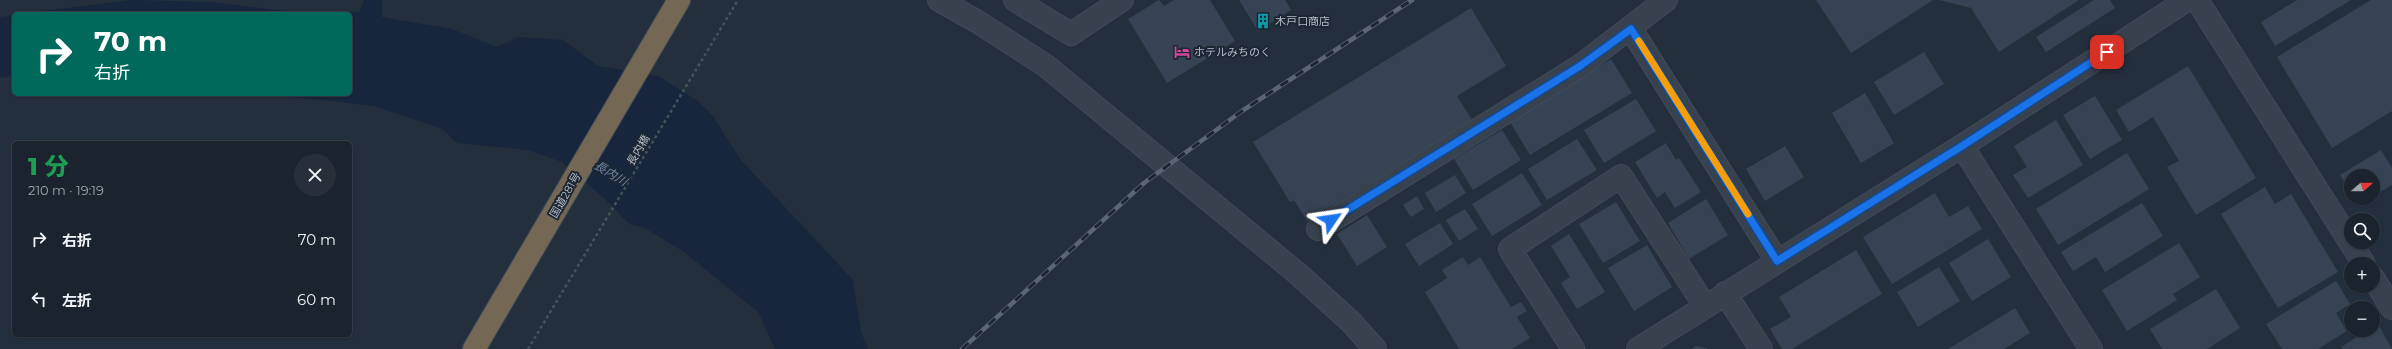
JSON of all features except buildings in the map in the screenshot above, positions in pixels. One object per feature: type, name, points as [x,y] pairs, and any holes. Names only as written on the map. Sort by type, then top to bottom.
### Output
[{"type":"highway","name":"国道281号","points":[[474,349],[679,0]]},
{"type":"street","points":[[939,0],[978,22],[1045,65],[1297,273],[1351,322],[1375,349]]},
{"type":"street","points":[[1016,0],[1071,34],[1122,0]]},
{"type":"street","points":[[1318,229],[1580,66],[1631,29],[1666,0]]},
{"type":"street","points":[[1638,349],[1725,293],[1962,146],[2187,0]]},
{"type":"street","points":[[2197,0],[2360,257]]},
{"type":"street","points":[[1631,29],[1777,261]]},
{"type":"street","points":[[1962,146],[2091,349]]},
{"type":"street","points":[[1573,349],[1510,249],[1621,176],[1705,306]]},
{"type":"street","points":[[2380,289],[2392,308]]},
{"type":"street","points":[[1725,293],[1761,349]]},
{"type":"path","name":"長内橋","points":[[528,349],[738,0]]},
{"type":"water","name":"長内川","points":[[131,0],[211,2],[286,11],[359,12],[364,0],[382,0],[382,17],[452,29],[497,47],[519,37],[563,40],[598,66],[658,76],[698,101],[713,116],[740,159],[853,280],[861,332],[868,349],[775,349],[758,312],[684,252],[643,227],[629,224],[604,198],[562,162],[528,150],[457,143],[443,129],[374,106],[285,96],[352,96],[352,12],[34,12]]},
{"type":"water","points":[[12,15],[12,76],[0,78],[0,17]]},
{"type":"railway","points":[[962,349],[1144,183],[1242,111],[1412,0]]},
{"type":"slow traffic","points":[[1639,41],[1748,214]]},
{"type":"place","name":"木戸口商店","points":[[1263,21]]},
{"type":"place","name":"ホテルみちのく","points":[[1182,52]]},
{"type":"route","points":[[1331,220],[1580,66],[1631,29],[1777,261],[1962,146],[2107,52]]}]
